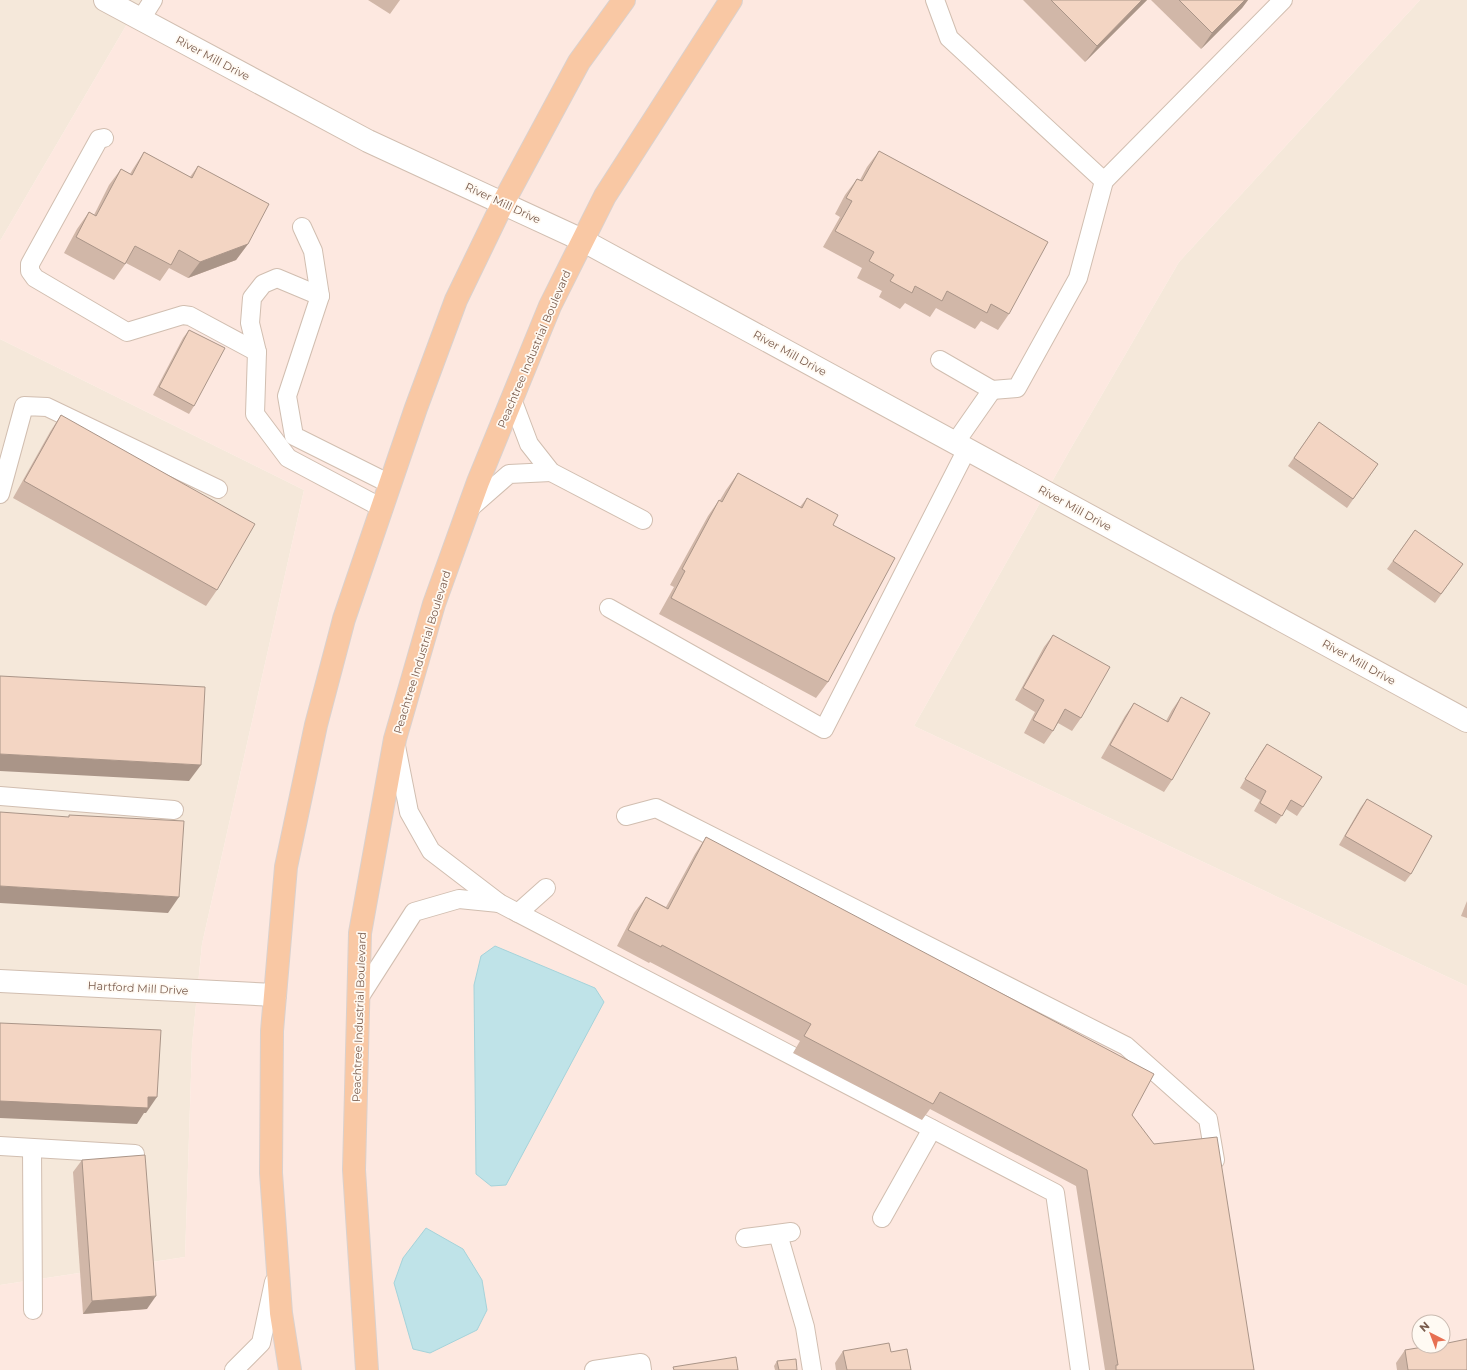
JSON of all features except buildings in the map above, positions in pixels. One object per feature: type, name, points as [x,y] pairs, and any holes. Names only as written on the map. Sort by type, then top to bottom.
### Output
[{"type":"highway","points":[[290,1370],[281,1313],[271,1173],[272,1031],[286,867],[316,725],[344,619],[390,484],[456,300],[503,203],[579,62],[624,0]]},
{"type":"highway","name":"Peachtree Industrial Boulevard","points":[[367,1370],[354,1170],[360,933],[395,739],[434,604],[469,509],[550,306],[605,196],[731,0]]},
{"type":"street","name":"River Mill Drive","points":[[105,0],[368,141],[582,240],[1467,721]]},
{"type":"street","name":"Hartford Mill Drive","points":[[0,981],[276,995]]},
{"type":"lane","points":[[141,19],[152,0]]},
{"type":"lane","points":[[935,0],[949,38],[1104,181]]},
{"type":"lane","points":[[940,360],[992,390],[1018,388],[1078,278],[1104,181],[1283,0]]},
{"type":"lane","points":[[101,138],[30,264],[30,271],[35,278],[127,332],[183,315],[190,316],[257,352]]},
{"type":"lane","points":[[302,227],[313,251],[320,296],[287,396],[294,436],[390,484]]},
{"type":"lane","points":[[320,296],[277,278],[263,284],[252,298],[250,324],[257,352],[255,414],[288,458],[382,508]]},
{"type":"lane","points":[[609,608],[824,729],[961,446],[992,390]]},
{"type":"lane","points":[[512,399],[529,444],[552,472],[643,520]]},
{"type":"lane","points":[[0,494],[24,406],[46,407],[218,489]]},
{"type":"lane","points":[[469,509],[509,474],[552,472]]},
{"type":"lane","points":[[395,739],[408,812],[431,851],[499,903],[1055,1193],[1080,1370]]},
{"type":"lane","points":[[0,796],[174,810]]},
{"type":"lane","points":[[626,816],[656,808],[1126,1046],[1208,1119],[1218,1174]]},
{"type":"lane","points":[[518,913],[546,888]]},
{"type":"lane","points":[[359,998],[414,912],[459,899],[499,903]]},
{"type":"lane","points":[[882,1218],[932,1129]]},
{"type":"lane","points":[[0,1146],[135,1154]]},
{"type":"lane","points":[[32,1148],[33,1310]]},
{"type":"lane","points":[[745,1238],[785,1233],[805,1327],[812,1370]]},
{"type":"lane","points":[[234,1370],[262,1342],[277,1267]]},
{"type":"lane","points":[[594,1370],[641,1362],[642,1370]]},
{"type":"shaded area","points":[[0,0],[141,0],[0,241]]},
{"type":"shaded area","points":[[141,0],[1420,0],[1179,262],[1071,448],[914,726],[1467,986],[1467,1370],[0,1370],[0,1285],[185,1257],[192,1045],[202,944],[304,490],[0,339],[0,241]]},
{"type":"shaded area","points":[[1420,0],[1467,0],[1467,986],[914,726],[1071,448],[1179,262]]},
{"type":"shaded area","points":[[0,339],[304,490],[202,944],[192,1045],[185,1257],[0,1285]]},
{"type":"water","points":[[495,946],[595,988],[604,1002],[506,1185],[491,1186],[476,1174],[474,985],[481,956]]},
{"type":"water","points":[[426,1228],[463,1249],[482,1280],[487,1310],[477,1330],[430,1353],[413,1349],[394,1283],[403,1258]]}]
